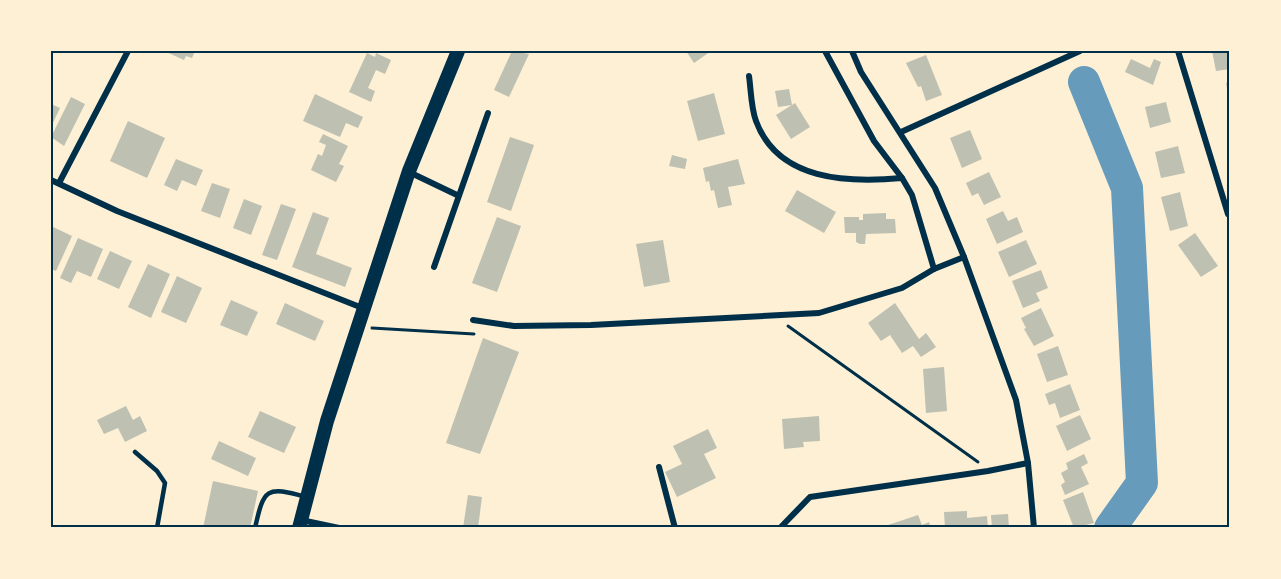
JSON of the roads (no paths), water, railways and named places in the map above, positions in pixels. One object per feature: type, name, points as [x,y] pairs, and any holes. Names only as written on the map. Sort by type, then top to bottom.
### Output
[{"type":"main road","points":[[300,524],[327,421],[366,309],[409,171],[458,51]]},
{"type":"street","points":[[59,183],[128,51]]},
{"type":"street","points":[[825,51],[874,141],[912,195],[934,269]]},
{"type":"street","points":[[852,51],[861,72],[935,188],[964,257],[1016,400],[1028,463],[1034,528]]},
{"type":"street","points":[[901,132],[1080,51]]},
{"type":"street","points":[[1178,51],[1228,214]]},
{"type":"street","points":[[749,76],[755,120],[767,144],[782,160],[817,175],[869,181],[902,178]]},
{"type":"street","points":[[434,267],[457,195],[488,113]]},
{"type":"street","points":[[409,171],[457,195]]},
{"type":"street","points":[[51,180],[117,211],[366,309]]},
{"type":"street","points":[[473,320],[514,326],[591,325],[819,313],[902,288],[934,269],[964,257]]},
{"type":"street","points":[[780,528],[810,497],[1028,463]]},
{"type":"street","points":[[659,466],[675,528]]},
{"type":"street","points":[[300,524],[339,528]]},
{"type":"lane","points":[[135,452],[157,471],[165,483],[157,528]]},
{"type":"lane","points":[[255,528],[261,500],[267,493],[276,489],[306,497]]},
{"type":"waterway","points":[[1084,82],[1127,188],[1142,483],[1110,528]]}]
